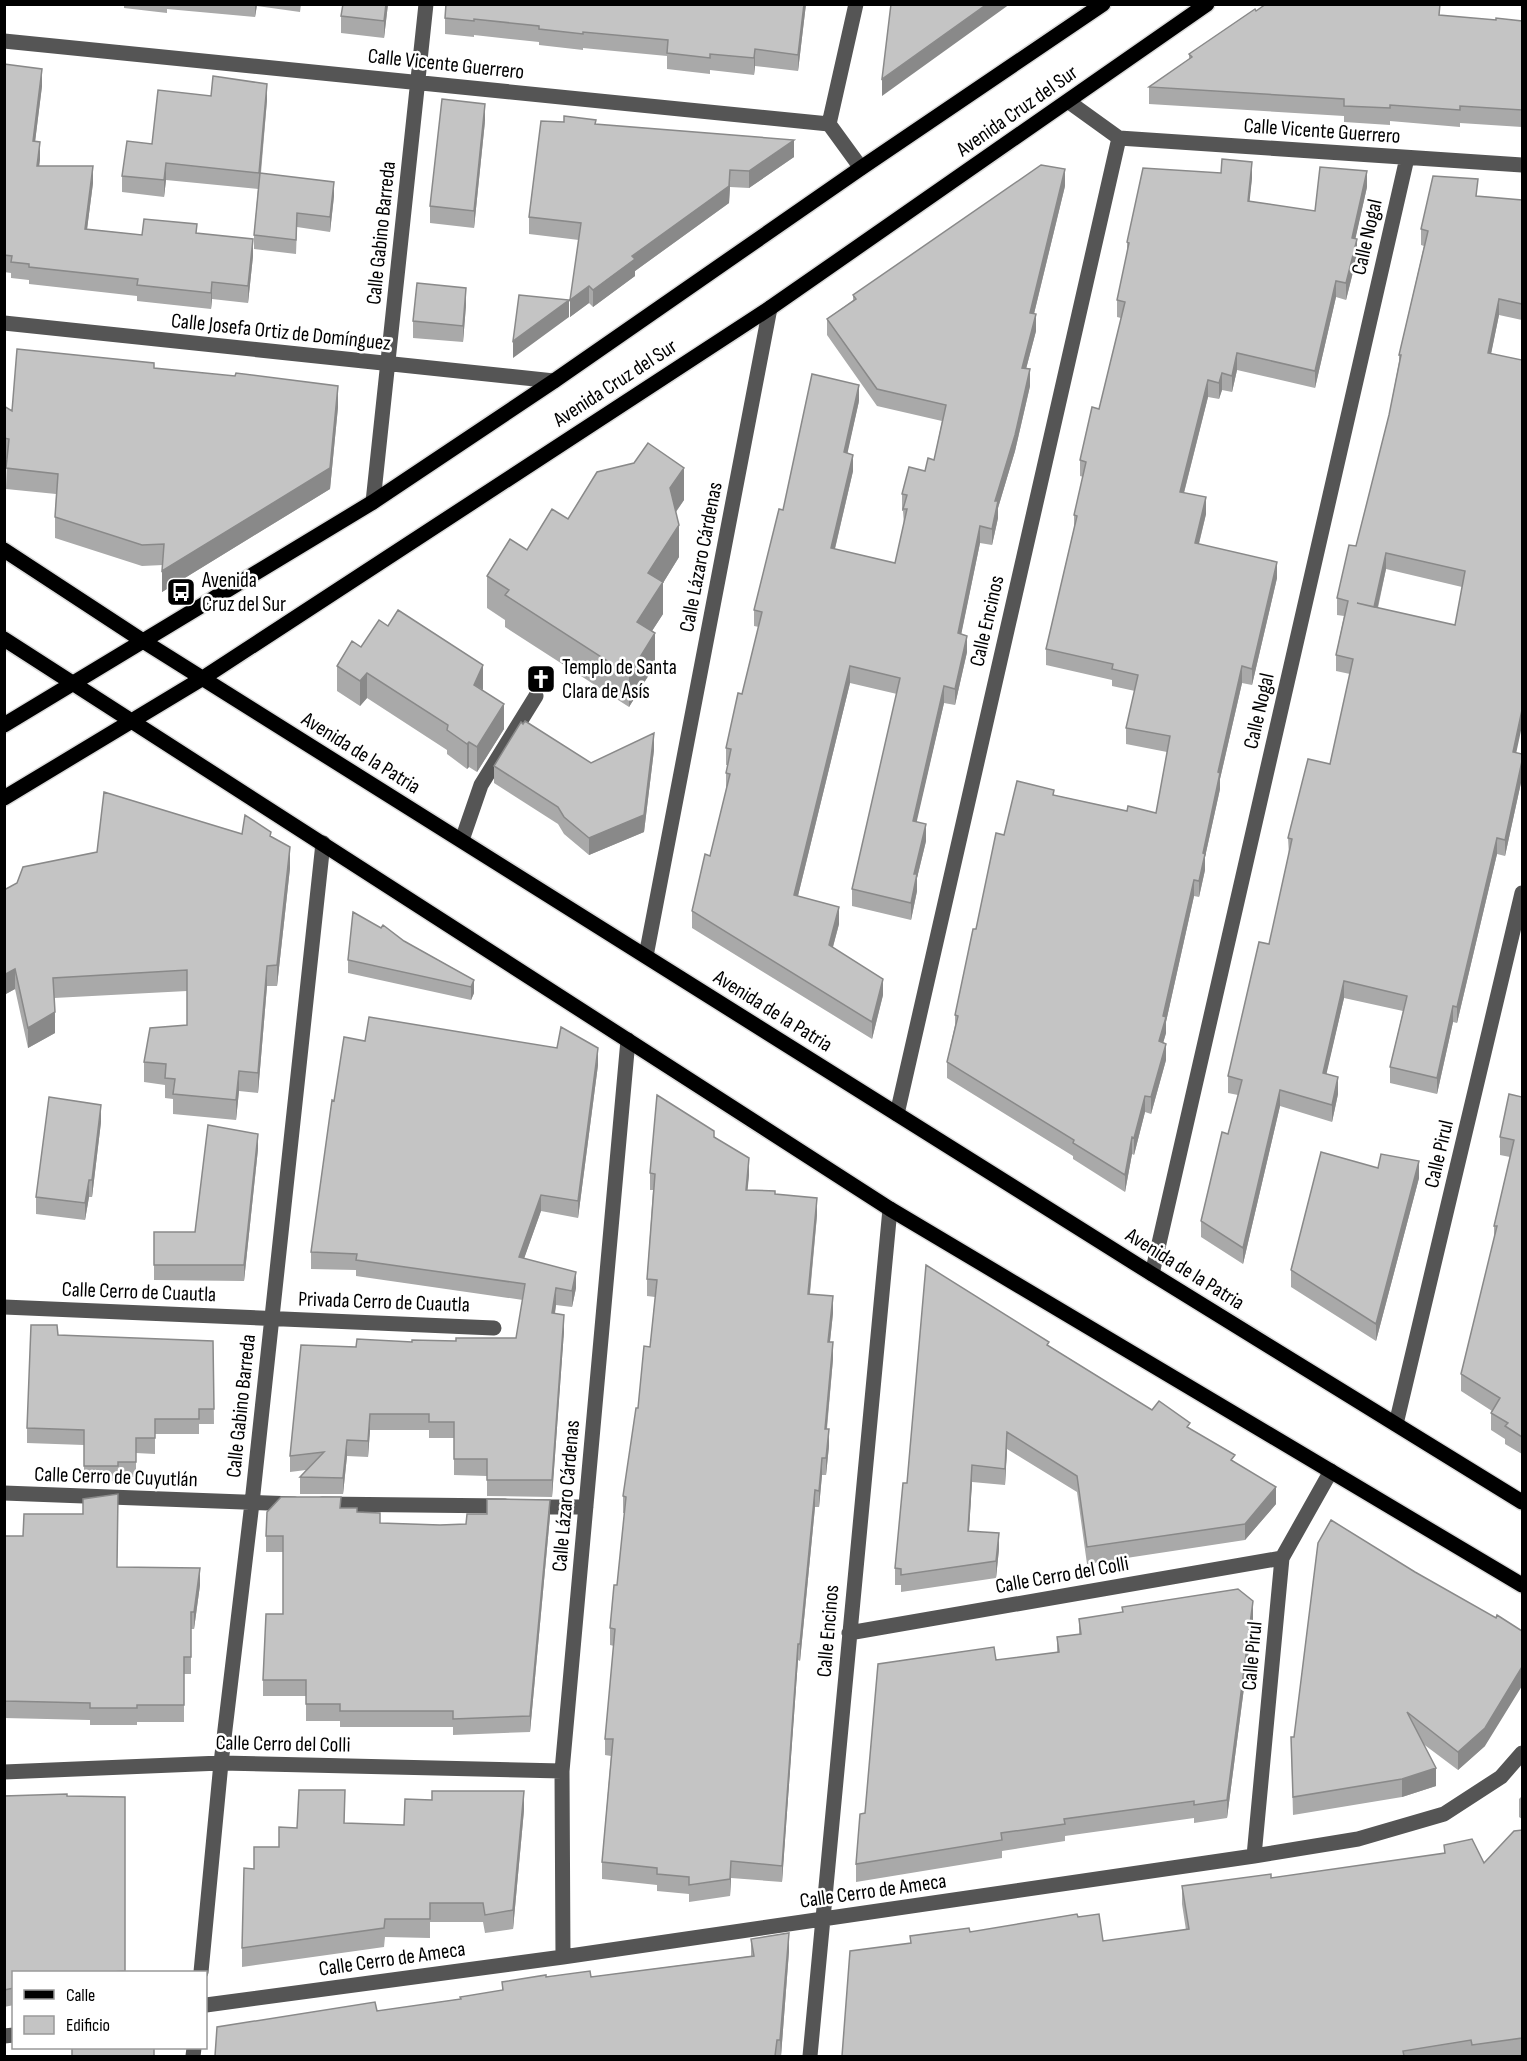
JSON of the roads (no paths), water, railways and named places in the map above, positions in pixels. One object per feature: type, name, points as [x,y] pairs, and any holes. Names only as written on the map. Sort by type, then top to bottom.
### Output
[{"type":"main road","name":"Avenida Cruz del Sur","points":[[4,725],[373,502],[554,381],[1103,4]]},
{"type":"main road","name":"Avenida Cruz del Sur","points":[[4,798],[202,678],[770,308],[1207,4]]},
{"type":"main road","name":"Avenida de la Patria","points":[[4,550],[143,641],[1152,1274],[1522,1502]]},
{"type":"main road","points":[[4,639],[890,1209],[1522,1585]]},
{"type":"street","name":"Calle Gabino Barreda","points":[[373,502],[426,4]]},
{"type":"street","points":[[856,4],[829,124],[861,168]]},
{"type":"street","name":"Calle Vicente Guerrero","points":[[4,41],[829,124]]},
{"type":"street","points":[[1069,102],[1119,138]]},
{"type":"street","name":"Calle Vicente Guerrero","points":[[1119,138],[1522,165]]},
{"type":"street","name":"Calle Encinos","points":[[897,1114],[1119,138]]},
{"type":"street","name":"Calle Nogal","points":[[1152,1274],[1407,158]]},
{"type":"street","name":"Calle Lázaro Cárdenas","points":[[646,956],[770,308]]},
{"type":"street","name":"Calle Josefa Ortiz de Domínguez","points":[[4,323],[554,381]]},
{"type":"street","points":[[462,840],[481,785],[536,696]]},
{"type":"street","name":"Calle Gabino Barreda","points":[[201,1971],[221,1763],[252,1503],[323,843]]},
{"type":"street","name":"Calle Pirul","points":[[1396,1424],[1522,893]]},
{"type":"street","name":"Calle Lázaro Cárdenas","points":[[563,1957],[562,1771],[628,1040]]},
{"type":"street","name":"Calle Encinos","points":[[810,2056],[890,1209]]},
{"type":"street","name":"Calle Cerro de Cuautla","points":[[4,1307],[272,1318]]},
{"type":"street","name":"Privada Cerro de Cuautla","points":[[272,1318],[494,1328]]},
{"type":"street","name":"Calle Pirul","points":[[1254,1856],[1282,1558],[1331,1471]]},
{"type":"street","name":"Calle Cerro de Cuyutlán","points":[[4,1493],[252,1503],[586,1508]]},
{"type":"street","name":"Calle Cerro del Colli","points":[[849,1633],[1282,1558]]},
{"type":"street","name":"Calle Cerro de Ameca","points":[[207,2005],[563,1957],[1358,1839],[1444,1814],[1501,1777],[1522,1753]]},
{"type":"street","name":"Calle Cerro del Colli","points":[[4,1772],[221,1763],[562,1771]]},
{"type":"place","name":"Avenida Cruz del Sur","points":[[181,592]]},
{"type":"place","name":"Templo de Santa Clara de Asís","points":[[541,679]]}]
